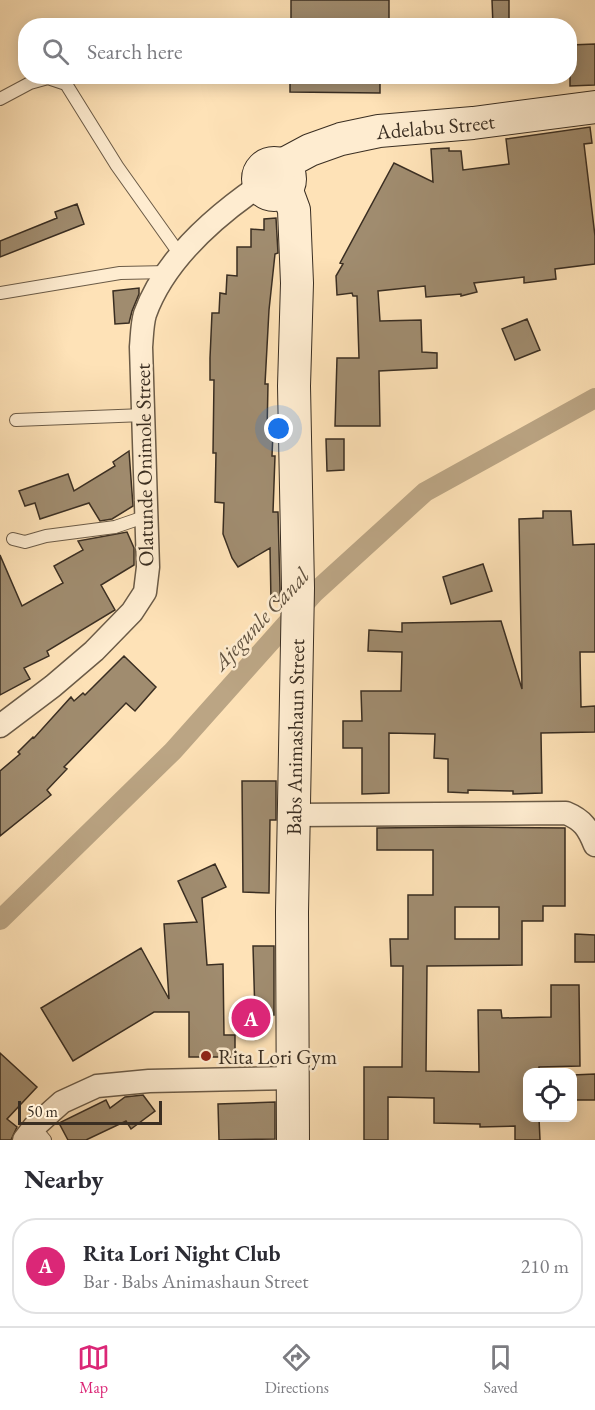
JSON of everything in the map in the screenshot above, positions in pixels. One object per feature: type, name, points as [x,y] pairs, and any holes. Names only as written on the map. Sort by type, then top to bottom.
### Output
[{"type":"main road","name":"Adelabu Street","points":[[276,181],[310,150],[341,139],[379,132],[595,107]]},
{"type":"main road","name":"Babs Animashaun Street","points":[[276,181],[294,210],[297,283],[294,386],[298,554],[297,710],[293,815],[293,1140]]},
{"type":"street","name":"Olatunde Onimole Street","points":[[0,726],[94,651],[132,612],[145,592],[148,567],[141,347],[145,316],[156,292],[175,264],[227,208],[276,181]]},
{"type":"street","points":[[293,815],[566,813],[579,818],[590,833],[595,845]]},
{"type":"street","points":[[34,1136],[62,1102],[97,1086],[149,1081],[293,1077]]},
{"type":"lane","points":[[0,99],[28,84]]},
{"type":"lane","points":[[0,293],[175,264],[66,84]]},
{"type":"lane","points":[[16,420],[144,415]]},
{"type":"lane","points":[[13,539],[25,542],[46,536],[115,527],[147,516]]},
{"type":"building","points":[[291,0],[389,0],[389,18],[291,18]]},
{"type":"building","points":[[492,0],[509,0],[509,18],[493,18]]},
{"type":"building","points":[[595,44],[595,85],[570,86],[570,84],[577,84],[577,45]]},
{"type":"building","points":[[290,84],[380,84],[380,93],[290,92]]},
{"type":"building","points":[[590,127],[592,143],[584,144],[595,236],[595,264],[555,269],[556,279],[524,283],[524,277],[474,283],[477,292],[461,296],[461,294],[426,297],[425,286],[378,291],[380,321],[421,320],[422,352],[437,353],[437,368],[379,371],[380,426],[335,426],[337,358],[359,358],[357,296],[353,296],[352,293],[337,295],[336,276],[343,264],[340,263],[394,163],[433,182],[431,149],[449,148],[449,151],[461,151],[463,170],[509,164],[506,139]]},
{"type":"building","points":[[77,204],[84,224],[0,257],[0,241],[57,218],[55,212]]},
{"type":"building","points":[[276,218],[278,253],[275,254],[269,310],[265,384],[268,384],[267,433],[273,433],[272,456],[275,456],[273,512],[278,512],[280,601],[271,601],[270,548],[238,567],[223,534],[224,503],[215,502],[214,380],[210,380],[210,358],[212,313],[219,313],[220,293],[226,294],[227,275],[237,276],[237,247],[251,247],[251,229],[264,230],[264,219]]},
{"type":"building","points":[[139,288],[129,323],[115,324],[113,291]]},
{"type":"building","points":[[527,319],[540,350],[515,360],[502,329]]},
{"type":"building","points":[[326,439],[344,439],[344,470],[327,471]]},
{"type":"building","points":[[129,451],[133,506],[112,519],[100,521],[89,503],[40,519],[35,503],[25,506],[19,491],[68,474],[74,491],[115,466],[113,462]]},
{"type":"building","points":[[543,511],[571,511],[573,545],[595,544],[595,652],[580,652],[581,707],[595,706],[595,732],[541,733],[542,793],[513,794],[513,791],[448,792],[448,759],[434,758],[435,734],[389,733],[389,793],[362,794],[362,748],[343,748],[343,721],[362,721],[361,691],[401,691],[402,652],[368,651],[369,630],[402,632],[402,623],[501,621],[522,689],[519,519],[543,518]]},
{"type":"building","points":[[127,532],[134,548],[134,565],[101,585],[115,610],[47,651],[49,656],[24,668],[30,679],[0,695],[0,555],[22,606],[63,583],[54,566],[83,550],[78,541]]},
{"type":"building","points":[[483,564],[492,591],[451,604],[443,577]]},
{"type":"building","points":[[124,656],[156,687],[135,711],[126,703],[64,767],[67,769],[47,790],[51,795],[0,836],[0,771],[20,754],[18,752],[34,738],[71,697],[74,701],[83,693],[85,695]]},
{"type":"building","points":[[242,781],[276,781],[276,820],[270,820],[269,893],[243,892]]},
{"type":"building","points":[[377,828],[565,828],[565,906],[543,906],[543,921],[522,921],[522,965],[427,966],[426,1071],[479,1072],[478,1010],[501,1010],[502,1018],[551,1017],[551,985],[579,985],[580,1066],[523,1068],[523,1122],[539,1122],[540,1140],[515,1140],[515,1126],[480,1127],[480,1124],[434,1123],[434,1098],[388,1097],[388,1140],[364,1140],[364,1067],[402,1067],[403,966],[391,966],[390,939],[408,939],[408,895],[433,895],[433,850],[377,850]],"holes":[[[455,907],[499,907],[499,939],[455,939]]]},
{"type":"building","points":[[215,864],[226,887],[202,898],[207,965],[223,964],[224,1035],[235,1035],[235,1057],[189,1057],[189,1012],[154,1012],[73,1061],[41,1008],[141,948],[169,999],[164,924],[197,922],[178,881]]},
{"type":"building","points":[[575,934],[595,935],[595,962],[575,962]]},
{"type":"building","points":[[253,946],[274,946],[274,1015],[255,1015]]},
{"type":"building","points":[[0,1053],[37,1087],[7,1119],[17,1127],[11,1140],[0,1140]]},
{"type":"building","points":[[595,1074],[595,1100],[577,1100],[577,1075]]},
{"type":"building","points":[[143,1095],[155,1111],[131,1129],[126,1121],[86,1140],[68,1140],[59,1123],[106,1100],[110,1108],[125,1097]]},
{"type":"building","points":[[275,1102],[275,1139],[219,1140],[218,1104]]},
{"type":"waterway","name":"Ajegunle Canal","points":[[0,920],[173,751],[314,593],[425,492],[595,398]]},
{"type":"place","name":"Rita Lori Night Club","points":[[251,1018]]},
{"type":"place","name":"Rita Lori Gym","points":[[206,1056]]}]
